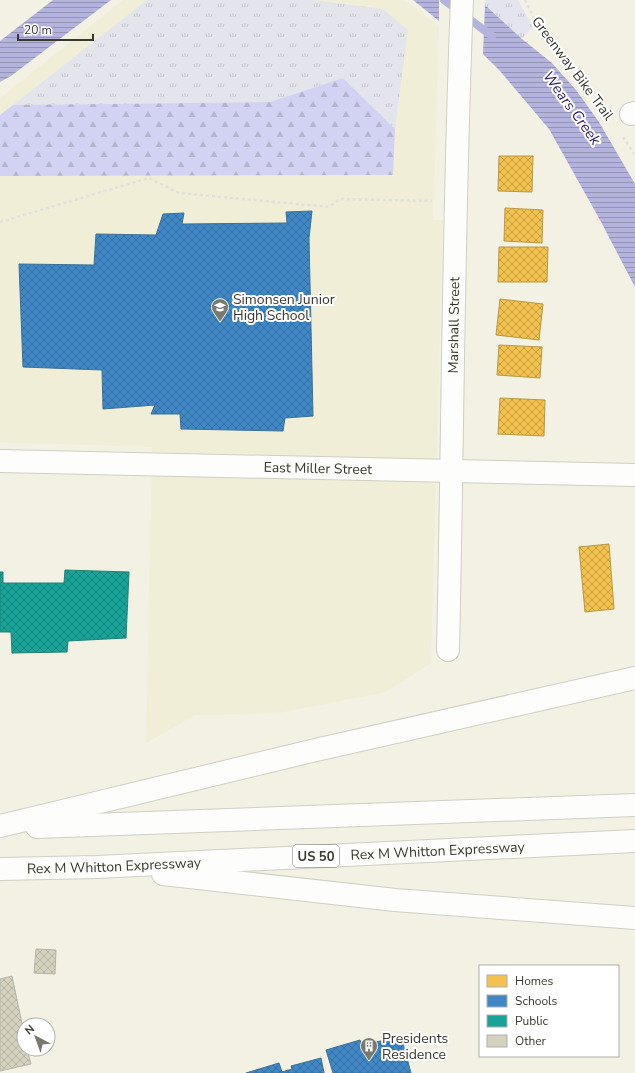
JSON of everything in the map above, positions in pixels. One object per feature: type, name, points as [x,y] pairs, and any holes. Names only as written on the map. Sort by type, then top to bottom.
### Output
[{"type":"main road","name":"Marshall Street","points":[[448,650],[456,214],[462,0]]},
{"type":"main road","name":"East Miller Street","points":[[0,461],[635,475]]},
{"type":"main road","points":[[0,827],[328,747],[635,678]]},
{"type":"main road","points":[[0,827],[632,805]]},
{"type":"main road","name":"Rex M Whitton Expressway","points":[[0,869],[97,867],[633,841]]},
{"type":"main road","points":[[97,867],[395,900],[635,918]]},
{"type":"path","name":"Greenway Bike Trail","points":[[525,0],[537,24],[597,96],[610,115]]},
{"type":"path","name":"Greenway Bike Trail","points":[[622,135],[635,155]]},
{"type":"path","points":[[0,222],[149,178],[178,193],[329,207],[340,199],[432,201],[432,208]]},
{"type":"shaded area","name":"Simonsen Junior High School","points":[[123,0],[403,0],[420,11],[439,27],[433,220],[443,220],[431,663],[386,692],[279,713],[195,715],[146,743],[152,447],[0,442],[0,98]]},
{"type":"green space","points":[[147,0],[312,0],[383,9],[408,30],[395,129],[343,78],[270,102],[13,105]]},
{"type":"green space","points":[[485,0],[518,0],[533,27],[522,39],[485,5]]},
{"type":"green space","points":[[343,78],[395,129],[393,175],[0,176],[0,115],[13,105],[270,102]]},
{"type":"water","points":[[53,0],[111,0],[11,76],[0,82],[0,41]]},
{"type":"water","points":[[413,0],[439,0],[439,21]]},
{"type":"water","points":[[485,5],[522,39],[552,63],[576,90],[599,122],[635,184],[635,287],[600,220],[549,129],[500,71],[483,54]]},
{"type":"building: Homes","points":[[499,156],[533,156],[532,192],[498,191]]},
{"type":"building: Homes","points":[[505,208],[543,210],[542,243],[504,241]]},
{"type":"building: Homes","points":[[499,247],[548,247],[547,282],[498,282]]},
{"type":"building: Homes","points":[[500,299],[543,304],[539,340],[496,335]]},
{"type":"building: Homes","points":[[499,345],[542,347],[540,378],[497,375]]},
{"type":"building: Homes","points":[[500,398],[545,400],[544,436],[498,434]]},
{"type":"building: Homes","points":[[609,544],[614,609],[585,612],[579,547]]},
{"type":"building: Schools","name":"Simonsen Junior High School","points":[[312,211],[309,238],[313,416],[285,418],[283,431],[181,429],[180,414],[151,414],[155,405],[103,409],[102,370],[23,367],[19,264],[94,265],[96,234],[156,235],[163,214],[184,213],[182,224],[287,223],[286,212]]},
{"type":"building: Schools","name":"Presidents Residence","points":[[401,1036],[411,1073],[333,1073],[326,1050],[360,1040],[363,1049],[373,1047],[372,1043]]},
{"type":"building: Schools","points":[[321,1058],[324,1073],[246,1073],[279,1063],[282,1072],[292,1069],[291,1066]]},
{"type":"building: Public","points":[[65,570],[129,572],[126,638],[68,641],[67,652],[12,653],[11,632],[0,632],[0,572],[3,572],[3,583],[64,583]]},
{"type":"building: Other","points":[[36,949],[56,950],[55,974],[34,973]]},
{"type":"building: Other","points":[[12,976],[21,1017],[16,1017],[16,1057],[29,1057],[31,1064],[0,1071],[0,979]]},
{"type":"waterway","name":"Wears Creek","points":[[444,0],[492,36]]},
{"type":"place","name":"Simonsen Junior High School","points":[[220,322]]},
{"type":"place","name":"Presidents Residence","points":[[369,1061]]}]
